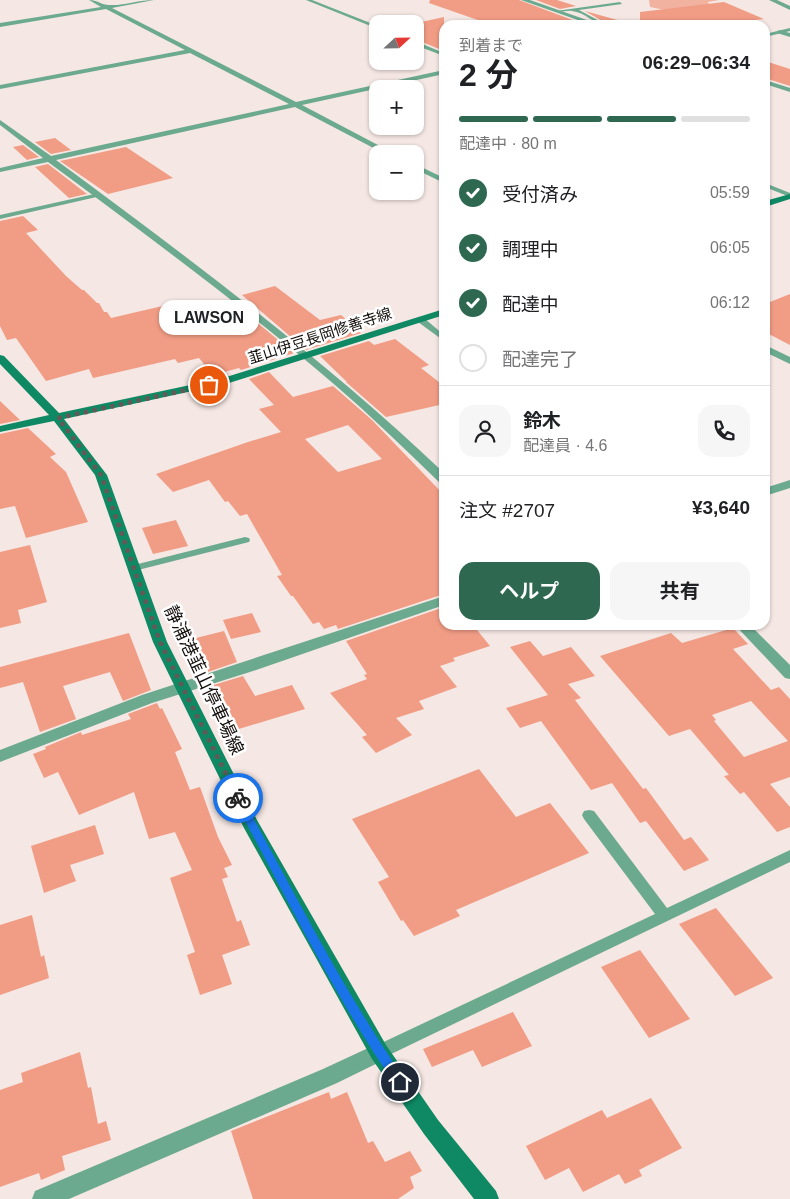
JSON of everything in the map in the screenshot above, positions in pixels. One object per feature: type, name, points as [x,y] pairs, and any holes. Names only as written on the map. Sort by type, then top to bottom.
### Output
[{"type":"main road","points":[[770,202],[790,195]]},
{"type":"main road","name":"韮山伊豆長岡修善寺線","points":[[0,429],[225,381],[307,357],[439,314]]},
{"type":"main road","name":"静浦港韮山停車場線","points":[[0,358],[58,418],[101,475],[160,642],[250,823],[379,1052],[431,1127],[488,1199]]},
{"type":"street","points":[[92,0],[374,145]]},
{"type":"street","points":[[0,25],[152,0]]},
{"type":"street","points":[[524,0],[584,20]]},
{"type":"street","points":[[772,0],[790,8]]},
{"type":"street","points":[[779,32],[790,36]]},
{"type":"street","points":[[0,87],[191,51]]},
{"type":"street","points":[[0,170],[439,73]]},
{"type":"street","points":[[770,84],[790,90]]},
{"type":"street","points":[[0,122],[99,195],[356,396],[439,475]]},
{"type":"street","points":[[424,171],[439,178]]},
{"type":"street","points":[[770,351],[790,361]]},
{"type":"street","points":[[770,490],[790,484]]},
{"type":"street","points":[[0,756],[147,698],[183,688],[439,602]]},
{"type":"street","points":[[747,630],[790,674]]},
{"type":"street","points":[[43,1199],[330,1076],[379,1052]]},
{"type":"lane","points":[[308,0],[369,24]]},
{"type":"lane","points":[[558,11],[620,2]]},
{"type":"lane","points":[[574,9],[595,20]]},
{"type":"lane","points":[[770,35],[790,29]]},
{"type":"lane","points":[[424,47],[439,53]]},
{"type":"lane","points":[[770,187],[790,195]]},
{"type":"lane","points":[[0,217],[99,195]]},
{"type":"lane","points":[[421,320],[439,335]]},
{"type":"lane","points":[[134,568],[245,540]]},
{"type":"lane","points":[[590,815],[665,916]]},
{"type":"lane","points":[[379,1052],[790,856]]},
{"type":"shaded area","points":[[649,0],[719,0],[708,2],[709,5],[665,10],[650,7]]},
{"type":"building","points":[[430,0],[519,0],[573,20],[478,20],[429,3]]},
{"type":"building","points":[[536,0],[557,0],[576,6],[560,9]]},
{"type":"building","points":[[724,2],[764,19],[640,20],[640,12]]},
{"type":"building","points":[[585,11],[617,20],[600,20]]},
{"type":"building","points":[[444,17],[444,20],[439,20],[439,49],[424,43],[424,21]]},
{"type":"building","points":[[770,63],[790,69],[790,86],[770,80]]},
{"type":"building","points":[[55,138],[71,150],[51,154],[35,142]]},
{"type":"building","points":[[23,145],[39,157],[27,160],[13,147]]},
{"type":"building","points":[[126,147],[173,178],[108,194],[60,161]]},
{"type":"building","points":[[48,164],[87,194],[69,198],[35,167]]},
{"type":"building","points":[[23,216],[38,230],[26,233],[66,276],[99,303],[104,312],[107,312],[111,318],[184,301],[207,325],[249,316],[294,353],[241,370],[239,368],[213,375],[199,358],[178,363],[175,359],[93,378],[89,369],[46,381],[16,338],[7,340],[0,326],[0,221]]},
{"type":"building","points":[[275,286],[320,320],[341,315],[361,333],[306,350],[242,295]]},
{"type":"building","points":[[790,294],[790,345],[770,335],[770,302]]},
{"type":"building","points":[[395,339],[429,365],[421,368],[439,382],[439,405],[386,417],[320,356],[369,341],[374,345]]},
{"type":"building","points":[[269,372],[293,397],[333,386],[372,420],[439,490],[439,596],[338,629],[336,625],[324,629],[319,622],[313,624],[277,576],[282,575],[247,514],[240,516],[228,501],[225,502],[209,480],[173,492],[156,474],[281,432],[259,409],[274,405],[249,379]],"holes":[[[348,425],[382,459],[338,472],[305,439]]]},
{"type":"building","points":[[0,401],[20,420],[0,424]]},
{"type":"building","points":[[28,428],[56,454],[50,457],[66,472],[88,522],[26,538],[15,506],[0,509],[0,434]]},
{"type":"building","points":[[176,520],[188,546],[153,554],[142,528]]},
{"type":"building","points":[[30,545],[47,602],[18,610],[21,623],[0,628],[0,552]]},
{"type":"building","points":[[439,609],[439,630],[477,630],[490,646],[453,658],[455,661],[440,666],[457,687],[419,701],[424,709],[396,718],[412,735],[376,753],[362,737],[367,735],[330,693],[367,679],[364,675],[367,674],[346,641]]},
{"type":"building","points":[[252,613],[261,632],[231,639],[223,620]]},
{"type":"building","points":[[726,630],[735,630],[748,644],[733,649],[771,690],[779,687],[790,699],[790,777],[770,784],[790,807],[790,827],[777,832],[744,792],[740,794],[724,776],[729,775],[690,729],[669,736],[600,656],[671,633],[682,643]],"holes":[[[751,701],[788,741],[744,757],[714,721],[716,720],[712,715]]]},
{"type":"building","points":[[224,631],[237,662],[202,674],[188,640]]},
{"type":"building","points":[[129,633],[151,690],[123,701],[110,672],[63,686],[76,719],[40,732],[23,682],[0,688],[0,667]]},
{"type":"building","points":[[530,641],[543,656],[571,647],[595,676],[568,684],[581,698],[575,700],[643,789],[646,788],[684,840],[691,837],[709,860],[684,871],[646,821],[640,823],[612,783],[591,790],[541,721],[520,728],[506,708],[548,695],[510,647]]},
{"type":"building","points":[[243,676],[255,696],[292,685],[305,709],[229,732],[220,710],[215,711],[205,692],[209,691],[207,687]]},
{"type":"building","points":[[157,703],[160,709],[162,708],[182,749],[175,752],[190,790],[200,787],[218,837],[232,865],[224,868],[228,877],[222,879],[237,922],[241,920],[250,945],[222,955],[232,984],[200,995],[187,955],[195,952],[170,878],[192,870],[175,832],[149,839],[134,792],[79,815],[58,772],[44,778],[33,754],[81,732],[82,735],[131,719],[128,714]]},
{"type":"building","points":[[479,769],[516,817],[550,803],[589,853],[456,910],[460,916],[414,936],[403,920],[401,921],[378,882],[389,877],[352,819]]},
{"type":"building","points":[[95,825],[104,854],[70,865],[76,881],[44,893],[31,846]]},
{"type":"building","points":[[716,908],[773,978],[735,996],[679,924]]},
{"type":"building","points":[[32,915],[41,957],[44,955],[49,978],[0,995],[0,925]]},
{"type":"building","points":[[640,950],[690,1019],[649,1038],[601,967]]},
{"type":"building","points":[[513,1012],[532,1046],[482,1067],[473,1050],[432,1067],[423,1049]]},
{"type":"building","points":[[80,1052],[88,1088],[91,1087],[98,1124],[106,1121],[111,1140],[62,1156],[65,1170],[41,1180],[39,1173],[0,1187],[0,1090],[23,1082],[21,1073]]},
{"type":"building","points":[[329,1092],[331,1099],[347,1092],[368,1143],[373,1141],[385,1162],[410,1151],[422,1171],[410,1177],[414,1188],[398,1199],[253,1199],[231,1131]]},
{"type":"building","points":[[651,1098],[682,1148],[639,1170],[642,1176],[625,1184],[619,1174],[583,1192],[569,1168],[545,1180],[526,1146],[602,1110],[607,1118]]},
{"type":"way so far","points":[[209,385],[58,418],[101,475],[160,642],[238,798]]},
{"type":"place","name":"LAWSON","points":[[209,385]]},
{"type":"route","points":[[238,798],[351,1005],[379,1052],[400,1082]]}]
